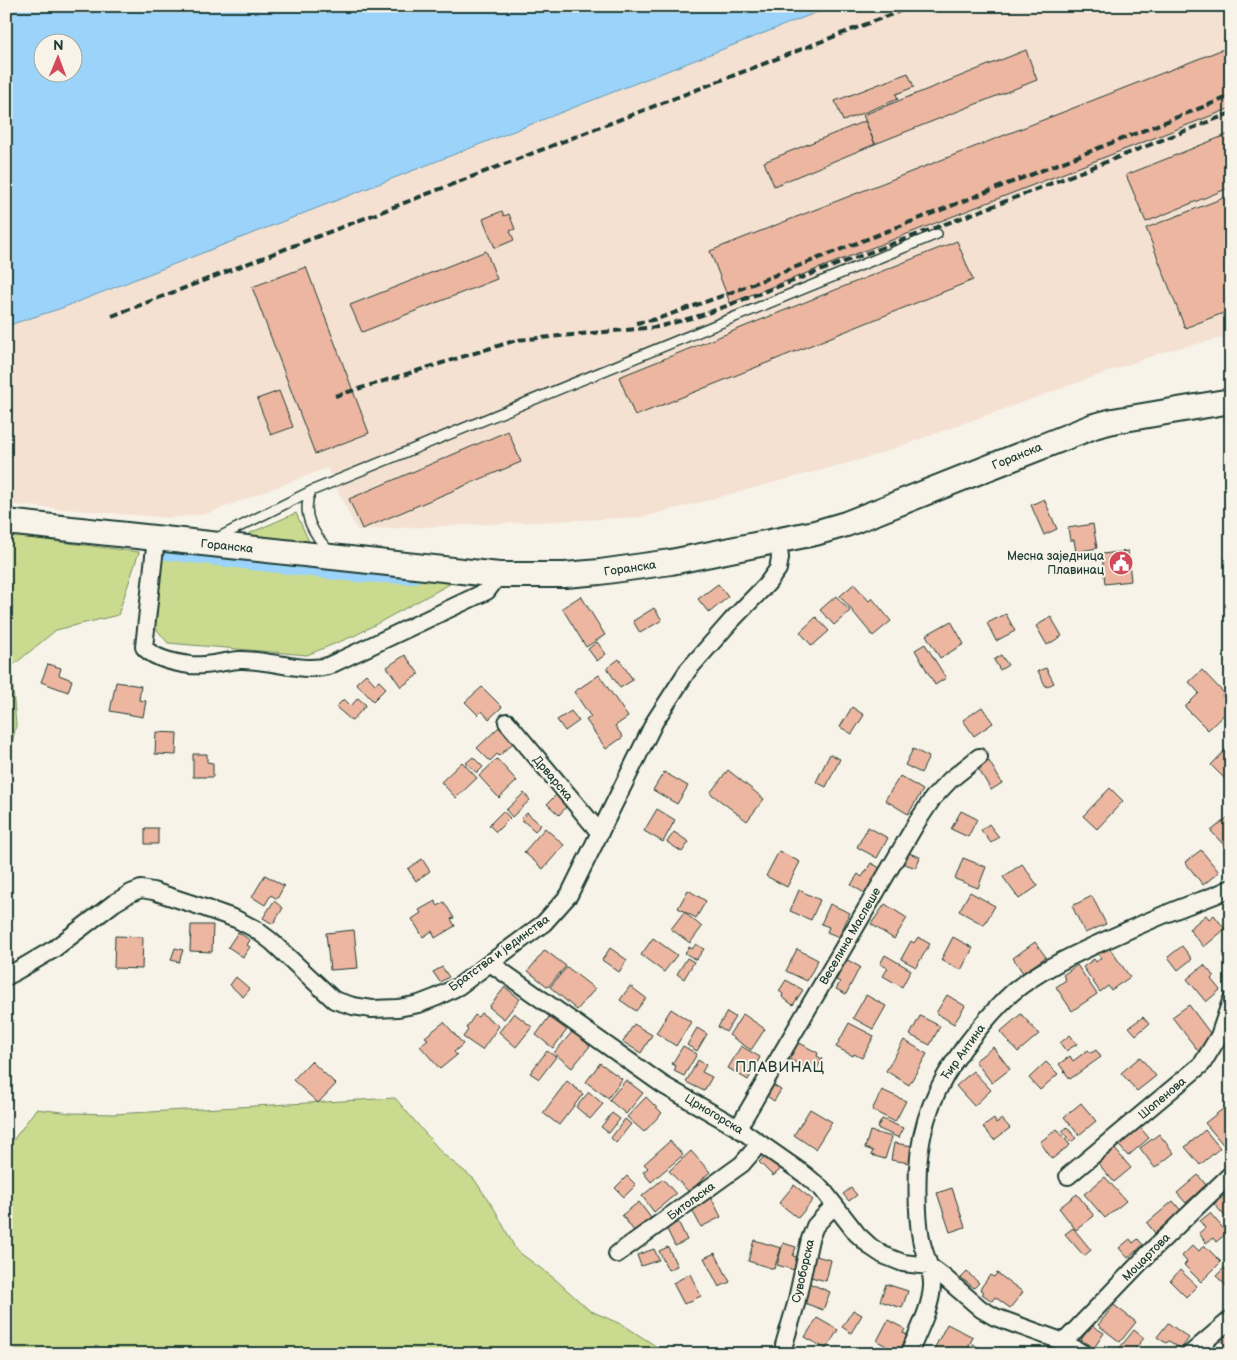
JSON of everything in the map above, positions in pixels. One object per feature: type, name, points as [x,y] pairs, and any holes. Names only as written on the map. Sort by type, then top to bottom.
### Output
[{"type":"main road","name":"Горанска","points":[[6,522],[336,559],[499,575],[558,576],[600,572],[671,562],[814,533],[846,524],[1094,426],[1113,421],[1231,401]]},
{"type":"street","points":[[156,538],[144,647],[149,653],[191,665],[240,660],[310,668],[328,666],[487,591],[499,575]]},
{"type":"street","name":"Братства и јединства","points":[[6,976],[54,949],[114,903],[141,889],[205,908],[255,929],[271,940],[334,1000],[353,1006],[372,1009],[398,1008],[419,1004],[459,986],[544,923],[569,895],[646,737],[673,692],[711,643],[767,584],[778,569],[780,558],[778,541]]},
{"type":"street","name":"Дрварска","points":[[507,722],[600,833]]},
{"type":"street","name":"Веселина Маслеше","points":[[738,1128],[933,798],[950,780],[978,757]]},
{"type":"street","name":"Ћир Антина","points":[[909,1354],[926,1312],[931,1293],[932,1276],[920,1235],[918,1181],[920,1144],[935,1093],[946,1074],[975,1033],[994,1011],[1014,992],[1046,970],[1124,932],[1231,888]]},
{"type":"street","name":"Црногорска","points":[[490,963],[663,1085],[738,1128],[804,1174],[822,1189],[857,1234],[871,1247],[883,1255],[902,1263],[929,1266]]},
{"type":"street","name":"Шопенова","points":[[1068,1176],[1202,1064],[1219,1036],[1231,1001]]},
{"type":"street","name":"Битољска","points":[[617,1254],[742,1164],[760,1143]]},
{"type":"street","name":"Моцартова","points":[[1064,1342],[1154,1248],[1231,1174]]},
{"type":"street","name":"Сувоборска","points":[[784,1345],[796,1304],[810,1239],[815,1226],[828,1212],[837,1208]]},
{"type":"street","points":[[929,1266],[981,1309],[995,1317],[1064,1342],[1084,1354]]},
{"type":"street","points":[[1190,1354],[1231,1319]]},
{"type":"lane","points":[[206,544],[231,529],[311,490],[937,234]]},
{"type":"lane","points":[[311,490],[306,500],[309,520],[314,532],[336,559]]},
{"type":"shaded area","points":[[833,6],[1231,6],[1231,336],[1166,351],[867,458],[644,517],[357,530],[327,468],[206,514],[168,518],[6,504],[6,326],[62,308]]},
{"type":"green space","points":[[296,513],[311,546],[241,537]]},
{"type":"green space","points":[[6,535],[139,552],[118,615],[56,630],[11,667],[16,725],[6,772]]},
{"type":"green space","points":[[163,551],[355,574],[459,579],[356,635],[307,655],[168,643],[152,624]]},
{"type":"green space","points":[[395,1098],[443,1154],[474,1179],[495,1210],[516,1250],[555,1279],[589,1310],[625,1326],[668,1354],[6,1354],[6,1150],[36,1109],[71,1113],[114,1114]]},
{"type":"water","points":[[6,6],[833,6],[62,308],[6,326]]},
{"type":"building","points":[[1231,46],[1231,108],[730,303],[710,251]]},
{"type":"building","points":[[1026,50],[1037,80],[875,144],[863,115]]},
{"type":"building","points":[[908,73],[914,87],[896,94],[898,99],[843,121],[835,101]]},
{"type":"building","points":[[865,121],[875,144],[774,186],[764,162]]},
{"type":"building","points":[[1231,133],[1231,187],[1146,222],[1126,175]]},
{"type":"building","points":[[1231,195],[1231,310],[1185,328],[1146,228]]},
{"type":"building","points":[[502,211],[504,216],[509,214],[515,229],[510,231],[514,240],[495,248],[483,219]]},
{"type":"building","points":[[957,241],[973,280],[635,416],[619,377]]},
{"type":"building","points":[[486,251],[497,279],[362,332],[350,305]]},
{"type":"building","points":[[306,267],[369,433],[315,454],[252,287]]},
{"type":"building","points":[[279,391],[293,427],[271,435],[257,399]]},
{"type":"building","points":[[508,431],[521,462],[362,529],[349,499]]},
{"type":"building","points":[[1044,499],[1057,529],[1044,535],[1031,505]]},
{"type":"building","points":[[1093,524],[1097,548],[1076,552],[1074,540],[1070,540],[1068,528]]},
{"type":"building","points":[[1128,551],[1131,581],[1105,584],[1102,554]]},
{"type":"building","points":[[718,584],[728,597],[709,613],[698,599]]},
{"type":"building","points":[[854,584],[869,601],[872,598],[891,621],[873,636],[840,596]]},
{"type":"building","points":[[581,596],[605,635],[586,647],[562,608]]},
{"type":"building","points":[[836,596],[850,611],[834,625],[820,610]]},
{"type":"building","points":[[654,608],[662,620],[640,633],[633,621]]},
{"type":"building","points":[[1006,614],[1015,631],[996,641],[987,623]]},
{"type":"building","points":[[816,617],[829,631],[812,646],[800,632]]},
{"type":"building","points":[[1051,617],[1062,636],[1047,645],[1036,626]]},
{"type":"building","points":[[951,621],[964,644],[940,658],[926,635]]},
{"type":"building","points":[[597,642],[606,654],[597,661],[588,649]]},
{"type":"building","points":[[925,644],[946,678],[935,685],[915,650]]},
{"type":"building","points":[[405,655],[419,674],[401,687],[387,667]]},
{"type":"building","points":[[1001,655],[1008,665],[1000,670],[994,660]]},
{"type":"building","points":[[619,659],[633,680],[620,688],[607,668]]},
{"type":"building","points":[[48,664],[61,668],[59,675],[72,680],[68,692],[41,682]]},
{"type":"building","points":[[1046,668],[1054,683],[1046,687],[1038,671]]},
{"type":"building","points":[[1202,670],[1224,693],[1222,696],[1231,705],[1231,708],[1208,730],[1185,707],[1199,693],[1189,682]]},
{"type":"building","points":[[366,674],[375,684],[379,681],[386,688],[373,701],[356,683]]},
{"type":"building","points":[[599,675],[628,717],[615,726],[623,737],[606,749],[586,720],[591,717],[574,692]]},
{"type":"building","points":[[116,682],[141,686],[139,700],[146,701],[143,717],[110,711]]},
{"type":"building","points":[[482,687],[502,707],[489,719],[482,711],[478,715],[465,702]]},
{"type":"building","points":[[358,698],[366,705],[352,721],[336,707],[344,699],[351,706]]},
{"type":"building","points":[[852,707],[864,715],[852,734],[840,727]]},
{"type":"building","points":[[982,707],[993,723],[974,736],[963,720]]},
{"type":"building","points":[[571,711],[579,721],[565,731],[557,720]]},
{"type":"building","points":[[499,727],[514,742],[499,756],[497,754],[490,761],[477,748]]},
{"type":"building","points":[[156,732],[177,733],[176,755],[155,754]]},
{"type":"building","points":[[1231,744],[1231,791],[1225,785],[1228,782],[1211,765]]},
{"type":"building","points":[[913,749],[929,757],[921,773],[905,765]]},
{"type":"building","points":[[193,754],[207,754],[207,762],[213,763],[213,777],[193,777]]},
{"type":"building","points":[[830,754],[840,759],[826,787],[816,782]]},
{"type":"building","points":[[473,757],[483,767],[477,773],[466,763]]},
{"type":"building","points":[[497,759],[517,781],[499,798],[479,776]]},
{"type":"building","points":[[989,761],[1002,783],[991,790],[978,768]]},
{"type":"building","points":[[462,762],[477,778],[456,798],[441,782]]},
{"type":"building","points":[[728,770],[764,799],[747,821],[710,793]]},
{"type":"building","points":[[664,772],[688,786],[677,804],[653,790]]},
{"type":"building","points":[[900,776],[923,790],[908,814],[885,800]]},
{"type":"building","points":[[1110,788],[1123,801],[1097,829],[1083,816]]},
{"type":"building","points":[[524,793],[530,800],[512,817],[506,810]]},
{"type":"building","points":[[556,795],[567,806],[559,815],[547,804]]},
{"type":"building","points":[[657,809],[675,820],[663,842],[644,831]]},
{"type":"building","points":[[503,811],[510,818],[496,832],[489,825]]},
{"type":"building","points":[[961,811],[977,819],[968,837],[951,829]]},
{"type":"building","points":[[527,813],[541,825],[535,831],[521,819]]},
{"type":"building","points":[[1228,817],[1231,820],[1231,853],[1211,831]]},
{"type":"building","points":[[989,824],[999,837],[991,843],[981,830]]},
{"type":"building","points":[[868,827],[888,838],[877,858],[857,847]]},
{"type":"building","points":[[145,828],[158,828],[158,844],[145,844]]},
{"type":"building","points":[[545,828],[564,845],[543,869],[524,852]]},
{"type":"building","points":[[674,832],[689,842],[682,852],[667,842]]},
{"type":"building","points":[[1201,850],[1219,872],[1203,885],[1185,862]]},
{"type":"building","points":[[779,851],[800,862],[787,887],[766,876]]},
{"type":"building","points":[[906,852],[920,857],[916,868],[902,863]]},
{"type":"building","points":[[963,858],[986,867],[978,888],[955,879]]},
{"type":"building","points":[[422,859],[430,871],[416,881],[408,869]]},
{"type":"building","points":[[871,863],[882,869],[866,894],[851,885],[858,874],[862,877]]},
{"type":"building","points":[[1022,864],[1038,886],[1019,899],[1003,877]]},
{"type":"building","points":[[265,875],[284,886],[277,899],[271,895],[265,905],[252,897]]},
{"type":"building","points":[[688,890],[706,901],[696,918],[678,908]]},
{"type":"building","points":[[799,890],[820,900],[811,920],[790,911]]},
{"type":"building","points":[[970,892],[995,906],[984,925],[959,911]]},
{"type":"building","points":[[1092,896],[1106,924],[1085,933],[1072,906]]},
{"type":"building","points":[[274,901],[283,908],[273,924],[263,918]]},
{"type":"building","points":[[435,901],[438,906],[444,902],[454,918],[451,919],[455,926],[435,938],[432,931],[423,937],[412,919],[421,913],[419,910]]},
{"type":"building","points":[[830,904],[850,913],[839,937],[827,932],[829,927],[821,924]]},
{"type":"building","points":[[885,904],[907,918],[894,939],[871,924]]},
{"type":"building","points":[[684,912],[702,927],[690,943],[671,929]]},
{"type":"building","points":[[1206,915],[1209,919],[1214,915],[1225,929],[1204,947],[1189,929]]},
{"type":"building","points":[[191,925],[213,925],[212,952],[190,951]]},
{"type":"building","points":[[354,930],[358,968],[330,970],[326,933]]},
{"type":"building","points":[[238,932],[250,940],[247,945],[250,947],[243,957],[228,947]]},
{"type":"building","points":[[115,936],[143,937],[142,969],[114,968]]},
{"type":"building","points":[[918,937],[930,944],[916,967],[901,959],[911,941],[914,943]]},
{"type":"building","points":[[953,937],[973,948],[961,970],[941,960]]},
{"type":"building","points":[[653,938],[677,955],[664,972],[641,955]]},
{"type":"building","points":[[1035,942],[1046,957],[1023,973],[1013,958]]},
{"type":"building","points":[[696,944],[704,949],[696,960],[685,953],[689,947],[692,949]]},
{"type":"building","points":[[1108,946],[1130,977],[1111,990],[1108,986],[1100,992],[1083,967],[1094,959],[1096,962],[1101,958],[1097,953]]},
{"type":"building","points":[[1182,946],[1192,959],[1178,970],[1168,957]]},
{"type":"building","points":[[175,948],[183,950],[179,962],[171,960]]},
{"type":"building","points":[[610,948],[627,960],[619,972],[602,960]]},
{"type":"building","points":[[797,949],[818,960],[807,981],[786,971]]},
{"type":"building","points":[[545,950],[566,966],[548,987],[528,971]]},
{"type":"building","points":[[885,955],[911,970],[902,987],[883,976],[888,968],[880,964]]},
{"type":"building","points":[[687,958],[694,962],[684,979],[677,974]]},
{"type":"building","points":[[844,958],[860,967],[846,994],[836,989],[840,982],[836,980],[842,969],[839,968]]},
{"type":"building","points":[[1077,965],[1097,994],[1072,1011],[1056,987],[1066,980],[1063,975]]},
{"type":"building","points":[[1204,965],[1214,976],[1211,979],[1220,990],[1206,1002],[1187,979]]},
{"type":"building","points":[[442,967],[449,977],[440,982],[433,972]]},
{"type":"building","points":[[567,967],[595,989],[577,1010],[550,987]]},
{"type":"building","points":[[236,977],[250,989],[243,997],[230,985]]},
{"type":"building","points":[[786,980],[803,990],[793,1005],[782,997],[783,994],[779,991]]},
{"type":"building","points":[[630,986],[646,998],[636,1011],[620,1000]]},
{"type":"building","points":[[505,987],[520,999],[504,1019],[489,1007]]},
{"type":"building","points":[[866,995],[886,1006],[873,1029],[853,1018]]},
{"type":"building","points":[[947,995],[965,1006],[954,1024],[936,1013]]},
{"type":"building","points":[[1189,1005],[1210,1033],[1199,1052],[1172,1017]]},
{"type":"building","points":[[671,1009],[691,1022],[676,1046],[656,1033]]},
{"type":"building","points":[[727,1012],[735,1017],[726,1032],[718,1027]]},
{"type":"building","points":[[481,1013],[499,1026],[482,1050],[463,1037],[468,1030],[466,1028],[475,1015],[478,1017]]},
{"type":"building","points":[[514,1013],[532,1027],[516,1047],[499,1032]]},
{"type":"building","points":[[743,1014],[765,1029],[751,1050],[729,1035]]},
{"type":"building","points":[[1021,1014],[1039,1034],[1018,1052],[1000,1032]]},
{"type":"building","points":[[920,1016],[940,1026],[930,1045],[910,1035]]},
{"type":"building","points":[[549,1017],[567,1030],[553,1048],[536,1035]]},
{"type":"building","points":[[1143,1017],[1149,1024],[1136,1035],[1129,1027]]},
{"type":"building","points":[[444,1022],[463,1044],[454,1052],[457,1055],[440,1069],[420,1046],[428,1039],[425,1037]]},
{"type":"building","points":[[849,1023],[874,1036],[862,1058],[854,1054],[853,1056],[836,1047]]},
{"type":"building","points":[[634,1024],[652,1035],[641,1053],[623,1042]]},
{"type":"building","points":[[697,1028],[707,1034],[697,1051],[687,1045]]},
{"type":"building","points":[[573,1031],[590,1046],[572,1068],[554,1053]]},
{"type":"building","points":[[1070,1035],[1077,1044],[1066,1051],[1060,1043]]},
{"type":"building","points":[[904,1040],[927,1054],[909,1085],[886,1071]]},
{"type":"building","points":[[796,1041],[818,1053],[817,1056],[822,1059],[815,1073],[787,1058]]},
{"type":"building","points":[[683,1046],[697,1054],[684,1076],[674,1071],[676,1066],[672,1064]]},
{"type":"building","points":[[741,1046],[760,1057],[748,1080],[728,1068]]},
{"type":"building","points":[[993,1047],[1010,1069],[992,1083],[975,1061]]},
{"type":"building","points":[[1088,1050],[1091,1053],[1096,1050],[1101,1057],[1070,1079],[1059,1064],[1070,1056],[1073,1061]]},
{"type":"building","points":[[547,1051],[556,1057],[539,1079],[530,1073]]},
{"type":"building","points":[[1140,1057],[1156,1076],[1137,1091],[1121,1073]]},
{"type":"building","points":[[698,1060],[706,1065],[702,1072],[712,1077],[704,1091],[686,1082]]},
{"type":"building","points":[[311,1061],[336,1084],[318,1103],[293,1080]]},
{"type":"building","points":[[1046,1062],[1058,1074],[1040,1090],[1029,1078]]},
{"type":"building","points":[[600,1063],[622,1079],[608,1098],[586,1082]]},
{"type":"building","points":[[973,1071],[991,1090],[974,1106],[956,1086]]},
{"type":"building","points":[[626,1080],[643,1093],[626,1114],[609,1100]]},
{"type":"building","points":[[567,1081],[583,1094],[559,1125],[543,1113]]},
{"type":"building","points":[[773,1085],[781,1090],[774,1101],[767,1096]]},
{"type":"building","points":[[882,1090],[906,1101],[895,1122],[872,1110]]},
{"type":"building","points":[[589,1092],[603,1104],[590,1119],[576,1107]]},
{"type":"building","points":[[646,1097],[662,1113],[644,1132],[627,1117]]},
{"type":"building","points":[[1081,1103],[1096,1121],[1079,1135],[1064,1117]]},
{"type":"building","points":[[1229,1104],[1231,1106],[1231,1146],[1227,1149],[1205,1123]]},
{"type":"building","points":[[810,1109],[832,1122],[815,1149],[794,1135]]},
{"type":"building","points":[[612,1113],[620,1119],[609,1133],[601,1127]]},
{"type":"building","points":[[625,1119],[631,1124],[616,1143],[611,1138]]},
{"type":"building","points":[[882,1119],[903,1128],[899,1138],[877,1128]]},
{"type":"building","points":[[994,1119],[996,1123],[1002,1119],[1010,1128],[994,1140],[983,1127]]},
{"type":"building","points":[[1137,1124],[1149,1138],[1128,1156],[1116,1142]]},
{"type":"building","points":[[1067,1127],[1076,1138],[1071,1142],[1062,1131]]},
{"type":"building","points":[[1057,1129],[1070,1145],[1052,1159],[1040,1142]]},
{"type":"building","points":[[1205,1130],[1220,1148],[1200,1165],[1185,1147]]},
{"type":"building","points":[[870,1131],[892,1137],[885,1159],[871,1155],[873,1151],[865,1148]]},
{"type":"building","points":[[1159,1134],[1174,1153],[1155,1168],[1140,1148]]},
{"type":"building","points":[[670,1141],[683,1155],[651,1182],[643,1172],[648,1168],[644,1164]]},
{"type":"building","points":[[894,1143],[913,1146],[910,1163],[891,1160]]},
{"type":"building","points":[[1114,1148],[1131,1168],[1114,1182],[1097,1162]]},
{"type":"building","points":[[691,1151],[710,1172],[689,1192],[669,1171]]},
{"type":"building","points":[[767,1154],[782,1168],[773,1176],[759,1162]]},
{"type":"building","points":[[1198,1175],[1206,1185],[1186,1203],[1177,1193]]},
{"type":"building","points":[[627,1176],[636,1185],[624,1197],[615,1188]]},
{"type":"building","points":[[1105,1177],[1126,1201],[1105,1218],[1084,1194]]},
{"type":"building","points":[[663,1179],[676,1194],[654,1212],[642,1196]]},
{"type":"building","points":[[794,1185],[813,1200],[798,1218],[779,1203]]},
{"type":"building","points":[[851,1188],[857,1195],[849,1201],[843,1194]]},
{"type":"building","points":[[952,1188],[965,1227],[950,1232],[937,1193]]},
{"type":"building","points":[[1231,1190],[1231,1223],[1214,1204]]},
{"type":"building","points":[[1077,1194],[1094,1216],[1076,1230],[1059,1208]]},
{"type":"building","points":[[710,1195],[721,1217],[701,1227],[690,1206]]},
{"type":"building","points":[[1173,1201],[1182,1212],[1155,1233],[1147,1223]]},
{"type":"building","points":[[639,1202],[651,1218],[634,1231],[622,1215]]},
{"type":"building","points":[[1210,1213],[1227,1233],[1216,1242],[1213,1238],[1206,1243],[1199,1233],[1205,1228],[1200,1221]]},
{"type":"building","points":[[676,1217],[687,1240],[675,1246],[664,1223]]},
{"type":"building","points":[[1073,1228],[1091,1250],[1084,1256],[1065,1234]]},
{"type":"building","points":[[1130,1239],[1133,1243],[1138,1239],[1143,1245],[1128,1258],[1119,1248]]},
{"type":"building","points":[[754,1240],[781,1248],[774,1269],[748,1261]]},
{"type":"building","points":[[783,1243],[796,1247],[793,1256],[802,1259],[798,1271],[777,1265]]},
{"type":"building","points":[[1193,1245],[1199,1251],[1204,1245],[1221,1262],[1201,1282],[1184,1265],[1187,1262],[1182,1256]]},
{"type":"building","points":[[668,1247],[677,1266],[668,1270],[659,1251]]},
{"type":"building","points":[[654,1249],[659,1260],[641,1266],[637,1255]]},
{"type":"building","points":[[715,1253],[730,1282],[719,1287],[704,1258]]},
{"type":"building","points":[[812,1255],[831,1260],[826,1281],[807,1276]]},
{"type":"building","points":[[1224,1268],[1231,1274],[1231,1290],[1216,1276]]},
{"type":"building","points":[[1180,1270],[1197,1286],[1186,1297],[1170,1281]]},
{"type":"building","points":[[967,1272],[979,1283],[974,1288],[961,1278]]},
{"type":"building","points":[[997,1273],[1023,1292],[1010,1308],[995,1297],[992,1301],[982,1294],[984,1292],[980,1289],[990,1275],[994,1277]]},
{"type":"building","points":[[690,1274],[701,1296],[684,1304],[673,1283]]},
{"type":"building","points":[[809,1283],[830,1292],[823,1310],[802,1302]]},
{"type":"building","points":[[886,1284],[908,1291],[902,1308],[880,1301]]},
{"type":"building","points":[[1114,1305],[1136,1322],[1120,1342],[1098,1325]]},
{"type":"building","points":[[853,1310],[862,1315],[851,1333],[842,1327]]},
{"type":"building","points":[[817,1318],[838,1330],[826,1349],[805,1337]]},
{"type":"building","points":[[888,1320],[905,1329],[903,1333],[911,1336],[901,1354],[877,1341]]},
{"type":"building","points":[[1168,1323],[1189,1338],[1181,1349],[1169,1341],[1166,1343],[1157,1337]]},
{"type":"building","points":[[947,1324],[973,1337],[965,1354],[944,1354],[934,1349]]},
{"type":"building","points":[[1091,1325],[1104,1333],[1094,1348],[1081,1340]]},
{"type":"building","points":[[1134,1330],[1144,1338],[1131,1354],[1122,1354],[1118,1350]]},
{"type":"building","points":[[1228,1330],[1231,1333],[1231,1350],[1219,1339]]},
{"type":"building","points":[[973,1344],[986,1352],[985,1354],[968,1354]]},
{"type":"building","points":[[1009,1348],[1025,1354],[1006,1354]]},
{"type":"waterway","points":[[159,551],[355,574],[413,576]]},
{"type":"railway","points":[[112,316],[913,6]]},
{"type":"railway","points":[[636,323],[657,319],[722,296],[1231,96]]},
{"type":"railway","points":[[335,396],[517,340],[658,327],[702,315],[996,205],[1231,113]]},
{"type":"place","name":"Месна заједница Плавинац","points":[[1121,563]]},
{"type":"district","name":"ПЛАВИНАЦ","points":[[780,1067]]}]
